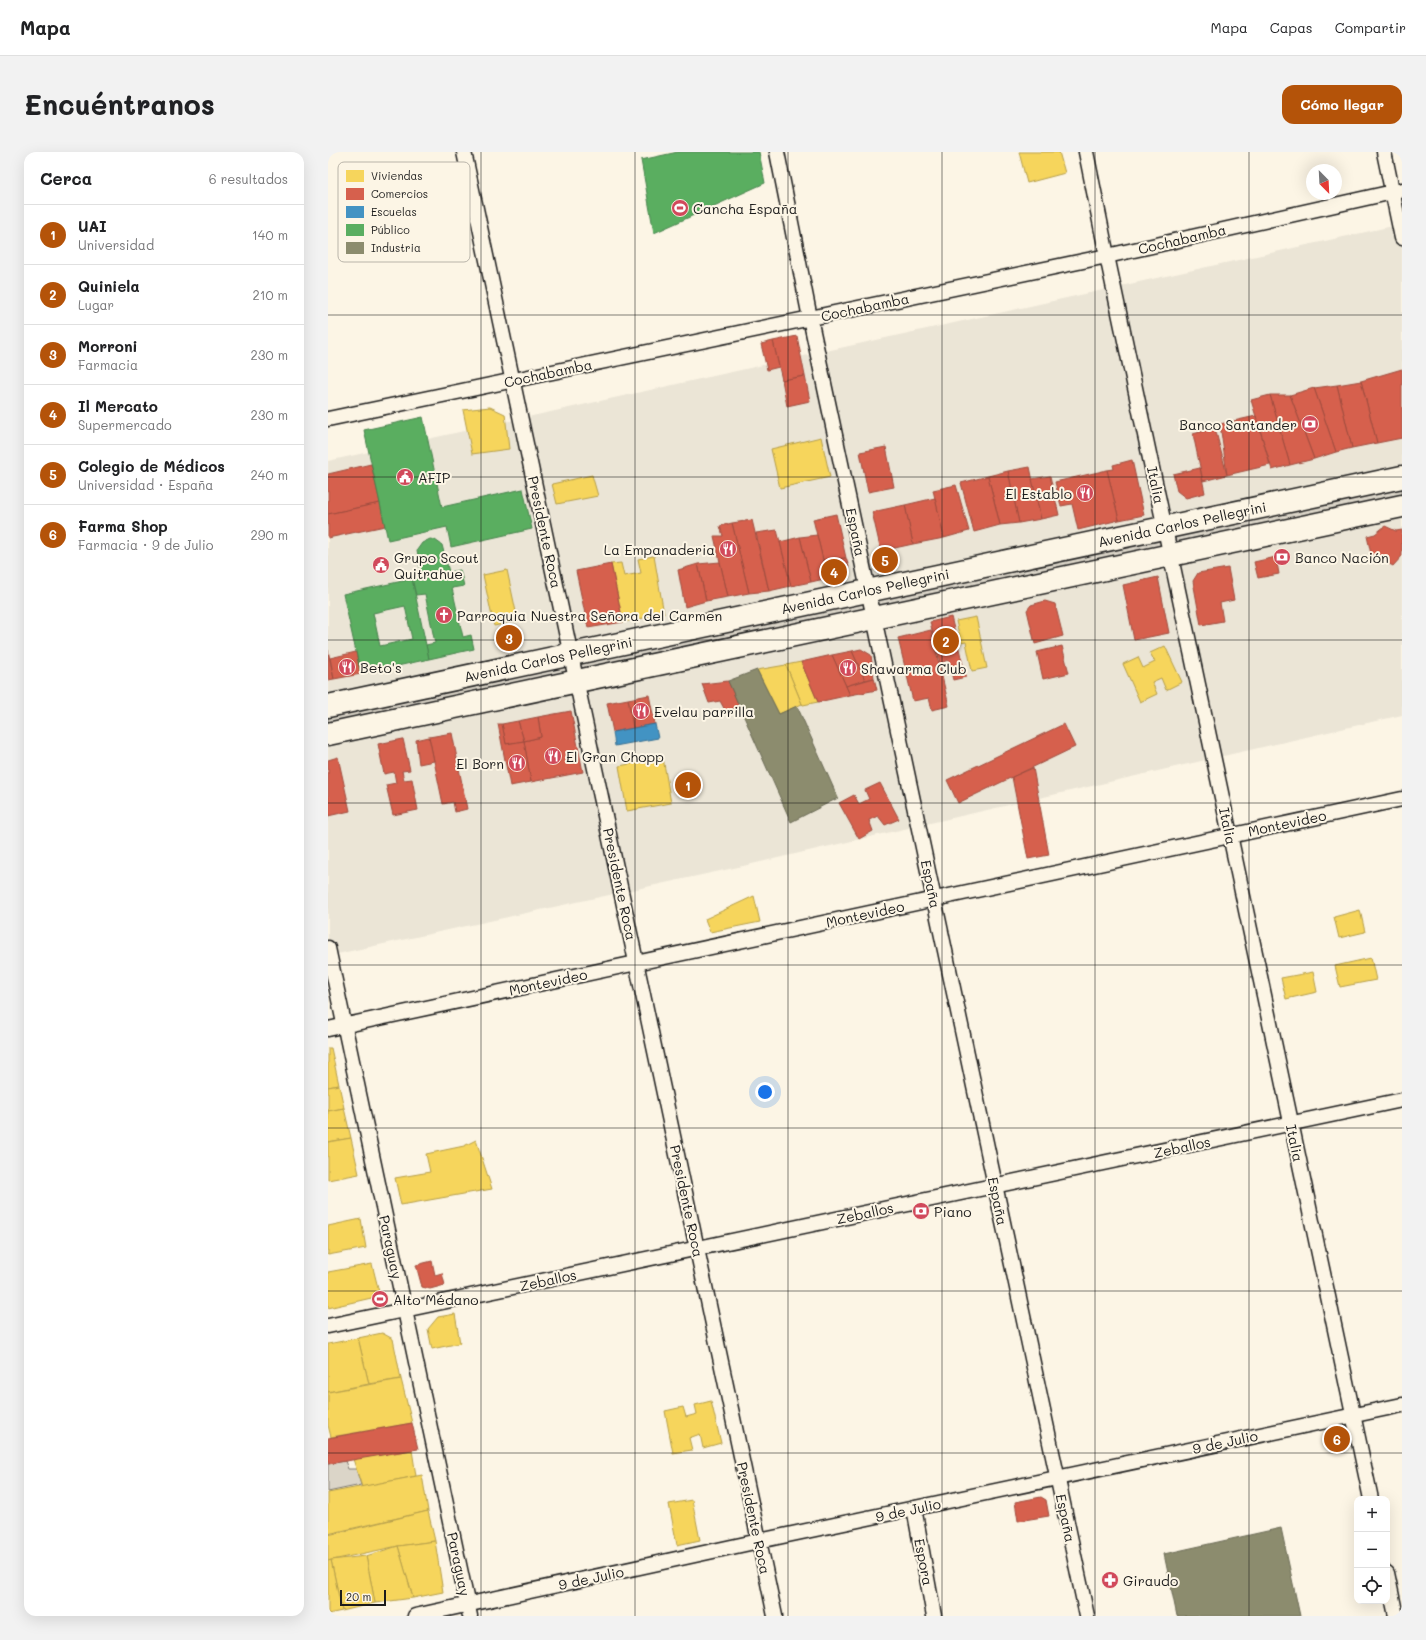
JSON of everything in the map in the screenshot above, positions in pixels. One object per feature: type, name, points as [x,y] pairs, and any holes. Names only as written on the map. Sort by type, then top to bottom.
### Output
[{"type":"main road","name":"Avenida Carlos Pellegrini","points":[[328,706],[1402,477]]},
{"type":"main road","name":"Avenida Carlos Pellegrini","points":[[328,734],[1402,506]]},
{"type":"street","name":"Presidente Roca","points":[[464,152],[466,162]]},
{"type":"street","name":"España","points":[[777,152],[810,318],[1087,1616]]},
{"type":"street","name":"Italia","points":[[1086,152],[1170,555],[1370,1496]]},
{"type":"street","points":[[1384,152],[1397,191],[1402,238]]},
{"type":"street","name":"Presidente Roca","points":[[470,180],[775,1616]]},
{"type":"street","name":"Cochabamba","points":[[328,419],[1107,256],[1397,191]]},
{"type":"street","name":"Montevideo","points":[[328,1029],[1402,799]]},
{"type":"street","name":"Paraguay","points":[[328,948],[469,1610]]},
{"type":"street","name":"Zeballos","points":[[328,1326],[1402,1100]]},
{"type":"street","name":"9 de Julio","points":[[415,1616],[469,1610],[759,1541],[1402,1405]]},
{"type":"street","name":"Espora","points":[[914,1508],[934,1616]]},
{"type":"street","points":[[1390,1587],[1396,1616]]},
{"type":"shaded area","points":[[1402,224],[1402,715],[743,866],[328,956],[328,461]]},
{"type":"shaded area","points":[[1402,477],[1402,506],[328,734],[328,706]]},
{"type":"shaded area","points":[[345,1461],[348,1469],[356,1469],[361,1485],[328,1492],[328,1464]]},
{"type":"building: Viviendas","points":[[1019,152],[1059,152],[1065,173],[1027,183]]},
{"type":"building: Viviendas","points":[[490,407],[505,414],[509,449],[472,454],[463,410]]},
{"type":"building: Viviendas","points":[[821,437],[830,477],[780,488],[771,449]]},
{"type":"building: Viviendas","points":[[592,475],[598,496],[557,504],[552,484]]},
{"type":"building: Viviendas","points":[[654,556],[664,614],[623,622],[611,564],[621,563],[624,576],[641,573],[638,559]]},
{"type":"building: Viviendas","points":[[507,570],[518,621],[494,626],[483,575]]},
{"type":"building: Viviendas","points":[[976,617],[987,668],[972,671],[966,642],[961,643],[956,621]]},
{"type":"building: Viviendas","points":[[1165,646],[1182,682],[1166,690],[1161,678],[1152,682],[1157,694],[1140,702],[1123,664],[1138,657],[1143,668],[1155,662],[1150,653]]},
{"type":"building: Viviendas","points":[[801,662],[818,702],[802,704],[786,665]]},
{"type":"building: Viviendas","points":[[786,665],[802,704],[779,714],[757,670]]},
{"type":"building: Viviendas","points":[[663,758],[671,803],[627,811],[619,766]]},
{"type":"building: Viviendas","points":[[754,896],[760,922],[710,932],[705,919]]},
{"type":"building: Viviendas","points":[[1360,910],[1365,932],[1339,938],[1334,917]]},
{"type":"building: Viviendas","points":[[1371,958],[1376,980],[1340,987],[1335,966]]},
{"type":"building: Viviendas","points":[[1313,972],[1317,992],[1286,999],[1281,978]]},
{"type":"building: Viviendas","points":[[328,1048],[331,1048],[339,1085],[328,1087]]},
{"type":"building: Viviendas","points":[[339,1085],[344,1108],[328,1111],[328,1087]]},
{"type":"building: Viviendas","points":[[344,1108],[351,1138],[328,1142],[328,1111]]},
{"type":"building: Viviendas","points":[[351,1138],[359,1174],[328,1180],[328,1142]]},
{"type":"building: Viviendas","points":[[476,1140],[492,1189],[401,1205],[395,1178],[430,1172],[426,1154],[464,1146]]},
{"type":"building: Viviendas","points":[[361,1219],[366,1248],[328,1255],[328,1226]]},
{"type":"building: Viviendas","points":[[372,1264],[380,1296],[328,1308],[328,1272]]},
{"type":"building: Viviendas","points":[[455,1314],[460,1343],[432,1349],[428,1329],[438,1317]]},
{"type":"building: Viviendas","points":[[382,1333],[393,1339],[401,1379],[369,1384],[358,1338]]},
{"type":"building: Viviendas","points":[[358,1338],[369,1384],[328,1392],[328,1344]]},
{"type":"building: Viviendas","points":[[401,1379],[412,1423],[331,1437],[328,1425],[328,1392]]},
{"type":"building: Viviendas","points":[[711,1401],[721,1443],[703,1448],[700,1434],[689,1438],[692,1450],[673,1453],[665,1411],[683,1407],[686,1417],[697,1414],[695,1405]]},
{"type":"building: Viviendas","points":[[412,1450],[416,1476],[362,1487],[353,1459]]},
{"type":"building: Viviendas","points":[[422,1475],[428,1511],[328,1534],[328,1493]]},
{"type":"building: Viviendas","points":[[692,1500],[700,1540],[677,1545],[669,1504]]},
{"type":"building: Viviendas","points":[[428,1511],[435,1541],[398,1546],[328,1561],[328,1535]]},
{"type":"building: Viviendas","points":[[435,1541],[443,1592],[413,1598],[398,1546]]},
{"type":"building: Viviendas","points":[[398,1546],[413,1598],[375,1603],[366,1556]]},
{"type":"building: Viviendas","points":[[366,1556],[375,1603],[342,1611],[331,1560]]},
{"type":"building: Viviendas","points":[[331,1560],[342,1611],[328,1614],[328,1561]]},
{"type":"building: Comercios","points":[[797,336],[805,376],[782,380],[773,341]]},
{"type":"building: Comercios","points":[[773,341],[779,367],[767,370],[761,344]]},
{"type":"building: Comercios","points":[[1402,369],[1402,438],[1377,443],[1361,381]]},
{"type":"building: Comercios","points":[[805,376],[810,401],[787,406],[782,380]]},
{"type":"building: Comercios","points":[[1361,381],[1377,443],[1352,448],[1337,385]]},
{"type":"building: Comercios","points":[[1337,385],[1352,448],[1336,452],[1314,388]]},
{"type":"building: Comercios","points":[[1314,388],[1336,452],[1314,459],[1290,395]]},
{"type":"building: Comercios","points":[[1270,395],[1290,395],[1314,459],[1290,465]]},
{"type":"building: Comercios","points":[[1270,395],[1290,465],[1272,470],[1251,400]]},
{"type":"building: Comercios","points":[[1256,416],[1270,465],[1227,475],[1220,424]]},
{"type":"building: Comercios","points":[[1215,428],[1227,475],[1203,481],[1193,434]]},
{"type":"building: Comercios","points":[[886,447],[894,487],[868,492],[860,452]]},
{"type":"building: Comercios","points":[[1132,460],[1144,515],[1119,520],[1107,470],[1114,469],[1113,465]]},
{"type":"building: Comercios","points":[[371,464],[380,503],[328,514],[328,474]]},
{"type":"building: Comercios","points":[[1030,467],[1041,519],[1019,523],[1008,471]]},
{"type":"building: Comercios","points":[[1200,468],[1205,493],[1186,498],[1177,491],[1173,474]]},
{"type":"building: Comercios","name":"El Establo","points":[[1107,470],[1119,520],[1078,530],[1072,504],[1061,506],[1055,482]]},
{"type":"building: Comercios","points":[[1008,471],[1019,523],[1000,525],[988,476]]},
{"type":"building: Comercios","points":[[988,476],[1000,525],[974,532],[961,483]]},
{"type":"building: Comercios","points":[[1050,476],[1059,515],[1041,519],[1032,479]]},
{"type":"building: Comercios","points":[[956,485],[969,531],[944,538],[933,490]]},
{"type":"building: Comercios","points":[[935,498],[944,538],[913,544],[905,505]]},
{"type":"building: Comercios","points":[[380,503],[385,526],[328,538],[328,514]]},
{"type":"building: Comercios","points":[[905,505],[913,544],[881,551],[872,512]]},
{"type":"building: Comercios","points":[[836,514],[846,558],[823,560],[813,519]]},
{"type":"building: Comercios","points":[[752,520],[769,591],[749,593],[732,523]]},
{"type":"building: Comercios","name":"La Empanaderia","points":[[732,523],[749,593],[728,597],[714,536],[723,536],[720,526]]},
{"type":"building: Comercios","points":[[1385,526],[1396,531],[1402,530],[1402,556],[1393,566],[1371,554],[1367,536],[1375,534]]},
{"type":"building: Comercios","points":[[777,530],[791,586],[769,591],[756,533]]},
{"type":"building: Comercios","points":[[817,535],[823,560],[824,579],[811,582],[800,537]]},
{"type":"building: Comercios","points":[[800,537],[811,582],[791,586],[780,542]]},
{"type":"building: Comercios","points":[[1276,557],[1279,574],[1258,578],[1254,562]]},
{"type":"building: Comercios","points":[[846,558],[849,567],[840,577],[824,579],[823,560]]},
{"type":"building: Comercios","points":[[720,562],[728,597],[706,601],[698,564]]},
{"type":"building: Comercios","points":[[611,564],[623,622],[588,628],[576,571]]},
{"type":"building: Comercios","points":[[698,564],[706,601],[685,607],[678,570]]},
{"type":"building: Comercios","points":[[1228,568],[1234,600],[1220,603],[1223,621],[1201,625],[1193,581],[1198,573]]},
{"type":"building: Comercios","points":[[1158,577],[1169,633],[1134,640],[1123,585]]},
{"type":"building: Comercios","points":[[1045,601],[1055,604],[1063,636],[1035,644],[1027,610],[1031,605]]},
{"type":"building: Comercios","points":[[951,617],[966,677],[953,680],[948,660],[940,663],[930,622]]},
{"type":"building: Comercios","points":[[516,629],[519,643],[502,647],[499,633]]},
{"type":"building: Comercios","points":[[931,630],[949,706],[932,710],[929,698],[913,701],[898,638]]},
{"type":"building: Comercios","points":[[1062,646],[1069,673],[1043,679],[1037,652]]},
{"type":"building: Comercios","points":[[861,649],[871,655],[874,678],[865,680],[852,651]]},
{"type":"building: Comercios","points":[[328,650],[334,679],[328,680]]},
{"type":"building: Comercios","name":"Shawarma Club","points":[[852,651],[865,680],[846,686],[832,655]]},
{"type":"building: Comercios","points":[[356,652],[361,674],[334,679],[330,658]]},
{"type":"building: Comercios","points":[[832,655],[850,695],[818,702],[801,662]]},
{"type":"building: Comercios","points":[[874,678],[877,690],[850,695],[846,686]]},
{"type":"building: Comercios","points":[[728,681],[739,706],[726,712],[720,701],[709,703],[702,684]]},
{"type":"building: Comercios","name":"Evelau parrilla","points":[[649,695],[655,724],[633,728],[628,699]]},
{"type":"building: Comercios","points":[[628,699],[633,728],[613,732],[607,703]]},
{"type":"building: Comercios","name":"El Gran Chopp","points":[[571,711],[583,772],[531,782],[524,741],[541,737],[538,717]]},
{"type":"building: Comercios","points":[[538,717],[541,737],[524,741],[518,721]]},
{"type":"building: Comercios","points":[[518,721],[524,741],[506,744],[502,724]]},
{"type":"building: Comercios","name":"El Born","points":[[498,724],[502,724],[506,744],[524,741],[531,782],[510,786]]},
{"type":"building: Comercios","points":[[1064,724],[1075,747],[958,803],[947,780]]},
{"type":"building: Comercios","points":[[452,733],[467,809],[455,812],[453,802],[443,804],[429,737]]},
{"type":"building: Comercios","points":[[429,737],[434,761],[419,764],[416,740]]},
{"type":"building: Comercios","points":[[403,739],[410,770],[402,771],[404,780],[412,779],[418,810],[393,815],[386,785],[396,783],[394,772],[384,774],[378,744]]},
{"type":"building: Comercios","points":[[338,757],[350,811],[328,816],[328,760]]},
{"type":"building: Comercios","points":[[1033,768],[1049,855],[1028,859],[1012,777]]},
{"type":"building: Comercios","points":[[880,783],[899,819],[885,825],[878,816],[869,820],[873,831],[859,839],[839,803],[854,795],[859,804],[869,799],[865,790]]},
{"type":"building: Comercios","points":[[432,1261],[435,1275],[442,1273],[445,1285],[430,1289],[422,1287],[416,1265]]},
{"type":"building: Comercios","points":[[412,1423],[418,1449],[328,1464],[328,1438]]},
{"type":"building: Comercios","points":[[1041,1497],[1046,1500],[1049,1516],[1018,1521],[1015,1502]]},
{"type":"building: Escuelas","points":[[655,724],[658,738],[615,746],[613,732]]},
{"type":"building: Público","name":"Cancha España","points":[[678,152],[759,152],[765,183],[654,233],[641,160]]},
{"type":"building: Público","name":"AFIP","points":[[423,417],[442,507],[523,489],[532,529],[451,547],[447,527],[388,540],[364,430]]},
{"type":"building: Público","name":"Parroquia Nuestra Señora del Carmen","points":[[430,539],[435,540],[442,545],[449,572],[460,570],[464,586],[452,588],[463,637],[471,635],[474,649],[429,659],[426,645],[435,643],[425,594],[416,595],[412,579],[422,577],[417,550],[422,543]]},
{"type":"building: Público","points":[[412,579],[429,659],[361,674],[343,594]],"holes":[[[405,606],[412,639],[380,646],[373,613]]]},
{"type":"building: Industria","points":[[757,670],[779,714],[797,706],[838,798],[791,822],[728,681]]},
{"type":"building: Industria","points":[[1281,1528],[1300,1616],[1177,1616],[1164,1554]]},
{"type":"place","name":"Cancha España","points":[[680,208]]},
{"type":"place","name":"Banco Santander","points":[[1310,424]]},
{"type":"place","name":"AFIP","points":[[405,477]]},
{"type":"place","name":"El Establo","points":[[1085,493]]},
{"type":"place","name":"La Empanaderia","points":[[728,549]]},
{"type":"place","name":"Banco Nación","points":[[1282,557]]},
{"type":"place","name":"Colegio de Médicos","points":[[885,560]]},
{"type":"place","name":"Grupo Scout Quitrahue","points":[[381,565]]},
{"type":"place","name":"Il Mercato","points":[[834,572]]},
{"type":"place","name":"Parroquia Nuestra Señora del Carmen","points":[[444,615]]},
{"type":"place","name":"Morroni","points":[[509,638]]},
{"type":"place","name":"Quiniela","points":[[946,641]]},
{"type":"place","name":"Beto's","points":[[347,667]]},
{"type":"place","name":"Shawarma Club","points":[[848,668]]},
{"type":"place","name":"Evelau parrilla","points":[[641,711]]},
{"type":"place","name":"El Gran Chopp","points":[[553,756]]},
{"type":"place","name":"El Born","points":[[517,763]]},
{"type":"place","name":"UAI","points":[[688,785]]},
{"type":"place","name":"Piano","points":[[921,1211]]},
{"type":"place","name":"Alto Médano","points":[[380,1299]]},
{"type":"place","name":"Farma Shop","points":[[1337,1439]]},
{"type":"place","name":"Giraudo","points":[[1110,1580]]}]
